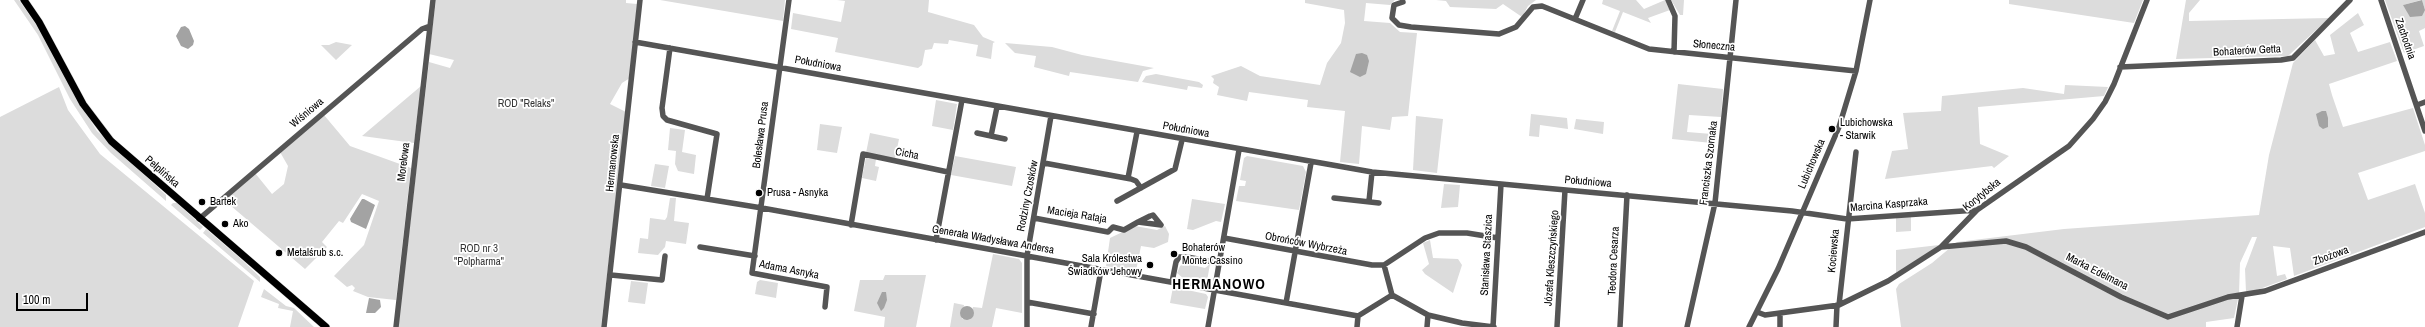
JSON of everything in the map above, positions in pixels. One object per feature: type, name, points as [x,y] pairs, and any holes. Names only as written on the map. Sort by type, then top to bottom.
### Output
[{"type":"main road","name":"Pelplińska","points":[[24,0],[39,22],[83,104],[99,127],[125,154],[326,327]]},
{"type":"street","name":"Morelowa","points":[[396,327],[433,0]]},
{"type":"street","name":"Hermanowska","points":[[604,327],[621,185],[640,0]]},
{"type":"street","name":"Bolesława Prusa","points":[[752,273],[789,0]]},
{"type":"street","points":[[1575,19],[1583,0]]},
{"type":"street","points":[[1668,0],[1674,16],[1674,52]]},
{"type":"street","name":"Franciszka Szornaka","points":[[1687,327],[1715,204],[1736,0]]},
{"type":"street","name":"Lubichowska","points":[[1749,327],[1839,127],[1856,71],[1870,0]]},
{"type":"street","name":"Korytybska","points":[[1757,312],[1765,315],[1838,305],[1888,281],[1941,247],[1977,210],[2069,146],[2082,133],[2105,102],[2147,0]]},
{"type":"street","name":"Bohaterów Getta","points":[[2120,66],[2281,60],[2293,58],[2350,0]]},
{"type":"street","name":"Zachodnia","points":[[2381,0],[2425,131]]},
{"type":"street","name":"Słoneczna","points":[[1403,2],[1394,5],[1392,18],[1399,25],[1416,28],[1499,34],[1516,27],[1533,7],[1538,6],[1575,19],[1649,49],[1856,71]]},
{"type":"street","name":"Wiśniowa","points":[[199,219],[422,29],[430,26]]},
{"type":"street","name":"Południowa","points":[[635,42],[1311,163],[1372,172],[1802,212]]},
{"type":"street","points":[[670,48],[662,108],[663,116],[667,120],[717,134],[707,199]]},
{"type":"street","points":[[936,240],[962,100]]},
{"type":"street","points":[[2416,105],[2425,102]]},
{"type":"street","points":[[992,136],[997,107]]},
{"type":"street","name":"Rodziny Czosków","points":[[1027,327],[1027,256],[1051,116]]},
{"type":"street","points":[[1128,178],[1137,132]]},
{"type":"street","points":[[977,133],[1005,138]]},
{"type":"street","points":[[1117,201],[1175,169],[1182,140]]},
{"type":"street","points":[[1208,327],[1239,150]]},
{"type":"street","name":"Kociewska","points":[[1836,327],[1847,219],[1856,152]]},
{"type":"street","name":"Cicha","points":[[851,225],[863,154],[948,172]]},
{"type":"street","points":[[1044,163],[1128,178],[1136,181],[1141,188]]},
{"type":"street","points":[[1286,303],[1311,163]]},
{"type":"street","points":[[1369,201],[1372,172]]},
{"type":"street","name":"Stanisława Staszica","points":[[1493,327],[1501,184]]},
{"type":"street","name":"Generała Władysława Andersa","points":[[621,185],[762,208],[1358,316]]},
{"type":"street","name":"Józefa Kleszczyńskiego","points":[[1557,327],[1565,190]]},
{"type":"street","name":"Teodora Cesarza","points":[[1620,327],[1627,195]]},
{"type":"street","points":[[1334,198],[1379,202]]},
{"type":"street","name":"Marcina Kasprzaka","points":[[1802,212],[1810,215],[1847,219],[1977,210]]},
{"type":"street","name":"Macieja Rataja","points":[[1034,218],[1108,232],[1113,227],[1124,230],[1138,222]]},
{"type":"street","name":"Zbożowa","points":[[2242,296],[2265,291],[2425,232]]},
{"type":"street","points":[[1493,327],[1462,323],[1428,315],[1392,295],[1384,266],[1426,238],[1439,233],[1467,233],[1498,238]]},
{"type":"street","name":"Obrońców Wybrzeża","points":[[1224,238],[1295,253],[1384,266]]},
{"type":"street","name":"Marka Edelmana","points":[[1941,247],[2006,241],[2026,247],[2115,293],[2156,310],[2166,317],[2228,297],[2242,296]]},
{"type":"street","points":[[700,247],[755,256]]},
{"type":"street","points":[[611,275],[662,280],[665,256]]},
{"type":"street","points":[[1172,282],[1176,262],[1179,257],[1219,263]]},
{"type":"street","points":[[1091,327],[1101,270]]},
{"type":"street","name":"Adama Asnyka","points":[[752,273],[828,287],[825,307]]},
{"type":"street","points":[[1357,327],[1358,316],[1392,295]]},
{"type":"street","points":[[2237,327],[2242,296]]},
{"type":"street","points":[[1027,302],[1094,314]]},
{"type":"street","points":[[1780,313],[1780,327]]},
{"type":"street","points":[[1427,327],[1428,315]]},
{"type":"green space","points":[[14,0],[19,0],[41,32],[72,91],[97,131],[166,195],[166,201],[111,153],[92,133],[70,99],[38,35]]},
{"type":"green space","points":[[436,0],[626,0],[626,3],[637,4],[630,78],[622,83],[610,104],[626,112],[601,327],[398,327],[429,62],[450,68],[454,60],[429,54]]},
{"type":"green space","points":[[660,0],[785,0],[783,21]]},
{"type":"green space","points":[[837,0],[929,0],[928,12],[974,25],[983,37],[995,42],[993,43],[991,59],[976,56],[978,45],[949,40],[948,44],[934,43],[932,49],[925,50],[922,65],[918,68],[835,52],[838,38],[791,29],[793,13],[841,22],[845,1]]},
{"type":"green space","points":[[1305,0],[1395,0],[1390,5],[1366,3],[1364,21],[1390,23],[1400,32],[1417,33],[1408,116],[1392,117],[1390,130],[1362,126],[1359,164],[1340,162],[1345,111],[1307,107],[1308,100],[1249,92],[1247,101],[1217,95],[1219,87],[1213,83],[1214,79],[1211,76],[1241,66],[1260,76],[1320,85],[1327,63],[1341,43],[1345,23],[1344,10],[1305,3]]},
{"type":"green space","points":[[1436,0],[1536,0],[1528,6],[1522,17],[1503,4],[1496,9],[1450,7],[1446,1]]},
{"type":"green space","points":[[1603,0],[1636,0],[1644,9],[1665,0],[1670,10],[1648,18],[1651,23],[1623,12],[1615,32],[1612,31],[1620,11],[1602,4]]},
{"type":"green space","points":[[1671,0],[1684,0],[1683,15],[1680,15]]},
{"type":"green space","points":[[2009,0],[2143,0],[2134,23],[2009,4]]},
{"type":"green space","points":[[2186,0],[2200,0],[2189,13],[2189,21],[2329,18],[2288,56],[2176,59]]},
{"type":"green space","points":[[2385,0],[2421,0],[2403,5],[2425,10],[2425,28],[2419,31],[2424,46],[2404,53]]},
{"type":"green space","points":[[2422,0],[2425,0],[2425,10]]},
{"type":"green space","points":[[2358,13],[2364,25],[2350,33],[2358,52],[2390,42],[2397,61],[2329,84],[2332,95],[2343,127],[2413,108],[2425,145],[2425,151],[2358,173],[2368,200],[2415,184],[2425,213],[2425,227],[2294,276],[2290,248],[2273,246],[2277,276],[2285,274],[2287,279],[2254,291],[2246,292],[2245,269],[2257,237],[2252,237],[2240,263],[2239,294],[2234,318],[2206,322],[2206,327],[1901,327],[1896,289],[1899,284],[1932,263],[1957,242],[2064,229],[2259,215],[2269,155],[2293,63],[2315,40],[2324,56],[2335,54],[2330,35]]},
{"type":"green space","points":[[336,42],[352,45],[336,60],[321,45],[329,45]]},
{"type":"green space","points":[[1005,43],[1052,47],[1082,55],[1154,68],[1143,71],[1138,82],[1070,72],[1069,76],[1034,67],[1036,56],[1015,53]]},
{"type":"green space","points":[[1156,74],[1199,82],[1203,85],[1202,88],[1188,86],[1187,90],[1142,82],[1146,76]]},
{"type":"green space","points":[[1678,84],[1723,89],[1721,117],[1689,115],[1687,132],[1712,134],[1716,137],[1712,143],[1672,139]]},
{"type":"green space","points":[[2065,85],[2108,87],[2104,96],[1978,107],[1980,144],[2009,156],[1994,168],[1992,166],[1885,179],[1892,151],[1908,149],[1903,113],[1941,111],[1942,96],[2023,88],[2064,94]]},
{"type":"green space","points":[[421,86],[414,143],[362,136]]},
{"type":"green space","points":[[59,87],[68,110],[100,154],[254,281],[238,327],[0,327],[0,117]]},
{"type":"green space","points":[[936,100],[957,104],[953,130],[932,126]]},
{"type":"green space","points":[[1531,114],[1567,118],[1568,129],[1540,125],[1539,137],[1529,136]]},
{"type":"green space","points":[[324,115],[350,146],[411,168],[396,300],[368,297],[353,291],[355,288],[352,285],[347,287],[334,276],[364,245],[379,201],[362,194],[343,223],[339,221],[322,242],[327,247],[305,269],[224,200],[255,173],[272,194],[284,184],[288,166],[280,152]]},
{"type":"green space","points":[[1416,116],[1443,119],[1437,173],[1413,170]]},
{"type":"green space","points":[[1576,119],[1604,122],[1603,134],[1574,129]]},
{"type":"green space","points":[[820,124],[842,127],[837,153],[817,150]]},
{"type":"green space","points":[[670,128],[685,130],[682,152],[696,155],[694,174],[678,171],[675,164],[676,151],[668,150]]},
{"type":"green space","points":[[870,133],[899,139],[895,159],[866,153]]},
{"type":"green space","points":[[955,156],[1016,167],[1012,186],[951,175]]},
{"type":"green space","points":[[1247,156],[1303,166],[1306,172],[1299,210],[1236,201],[1239,186],[1245,186],[1246,181],[1240,180],[1244,158]]},
{"type":"green space","points":[[866,157],[876,159],[875,166],[879,167],[876,181],[862,178]]},
{"type":"green space","points":[[655,164],[669,166],[665,188],[651,186]]},
{"type":"green space","points":[[1444,184],[1460,185],[1458,207],[1441,208]]},
{"type":"green space","points":[[670,198],[676,198],[674,221],[689,223],[686,244],[666,241],[665,247],[658,255],[638,253],[640,238],[648,239],[650,218],[665,220],[667,217]]},
{"type":"green space","points":[[1192,199],[1225,204],[1221,222],[1216,221],[1193,230],[1187,229]]},
{"type":"green space","points":[[173,203],[177,203],[203,227],[200,230],[171,205]]},
{"type":"green space","points":[[1911,215],[1911,231],[1896,232],[1896,216]]},
{"type":"green space","points":[[1135,226],[1157,230],[1165,226],[1169,234],[1168,242],[1154,248],[1141,246],[1136,271],[1106,266],[1110,238]]},
{"type":"green space","points":[[206,229],[260,277],[260,282],[203,233]]},
{"type":"green space","points":[[1430,240],[1433,258],[1458,259],[1462,265],[1453,293],[1425,274],[1422,270],[1429,264],[1423,243]]},
{"type":"green space","points":[[1939,245],[1919,259],[1896,274],[1896,250]]},
{"type":"green space","points":[[993,254],[1019,259],[1022,263],[1022,313],[996,308],[992,327],[950,327],[954,303],[964,305],[962,319],[970,320],[973,307],[982,308]]},
{"type":"green space","points":[[1187,261],[1190,261],[1188,264],[1196,266],[1199,263],[1197,266],[1205,268],[1210,264],[1207,281],[1184,279],[1177,273],[1180,266]]},
{"type":"green space","points":[[885,275],[926,275],[916,327],[884,327],[885,317],[854,311],[860,280],[883,280]]},
{"type":"green space","points":[[760,280],[778,283],[776,298],[755,294],[757,282]]},
{"type":"green space","points":[[631,281],[648,283],[645,304],[628,302]]},
{"type":"green space","points":[[1173,287],[1206,294],[1208,297],[1205,309],[1170,303]]},
{"type":"green space","points":[[264,289],[286,306],[294,308],[314,327],[290,327],[293,311],[278,308],[279,304],[261,297]]},
{"type":"shaded area","points":[[2422,0],[2425,10],[2422,16],[2410,17],[2403,5]]},
{"type":"shaded area","points":[[185,26],[189,29],[194,41],[193,45],[188,49],[181,46],[176,36],[181,27]]},
{"type":"shaded area","points":[[1362,53],[1367,55],[1369,61],[1366,74],[1360,77],[1350,72],[1356,54]]},
{"type":"shaded area","points":[[2326,111],[2328,118],[2328,127],[2323,129],[2319,126],[2316,114]]},
{"type":"shaded area","points":[[362,199],[375,205],[366,229],[351,222],[350,219]]},
{"type":"shaded area","points":[[882,292],[886,292],[887,300],[881,311],[877,303]]},
{"type":"shaded area","points":[[369,298],[380,300],[381,307],[375,313],[366,313]]},
{"type":"shaded area","points":[[967,306],[972,308],[974,313],[972,318],[967,320],[962,318],[960,313],[962,308]]},
{"type":"place","name":"Lubichowska - Starwik","points":[[1832,129]]},
{"type":"place","name":"Prusa - Asnyka","points":[[759,193]]},
{"type":"place","name":"Bartek","points":[[202,202]]},
{"type":"place","name":"Ako","points":[[225,224]]},
{"type":"place","name":"Metalśrub s.c.","points":[[279,253]]},
{"type":"place","name":"Bohaterów Monte Cassino","points":[[1174,254]]},
{"type":"place","name":"Sala Królestwa Świadków Jehowy","points":[[1150,265]]},
{"type":"district","name":"HERMANOWO","points":[[1219,285]]},
{"type":"park label","name":"ROD \"Relaks\"","points":[[526,104]]},
{"type":"park label","name":"ROD nr 3 \"Polpharma\"","points":[[479,255]]}]
